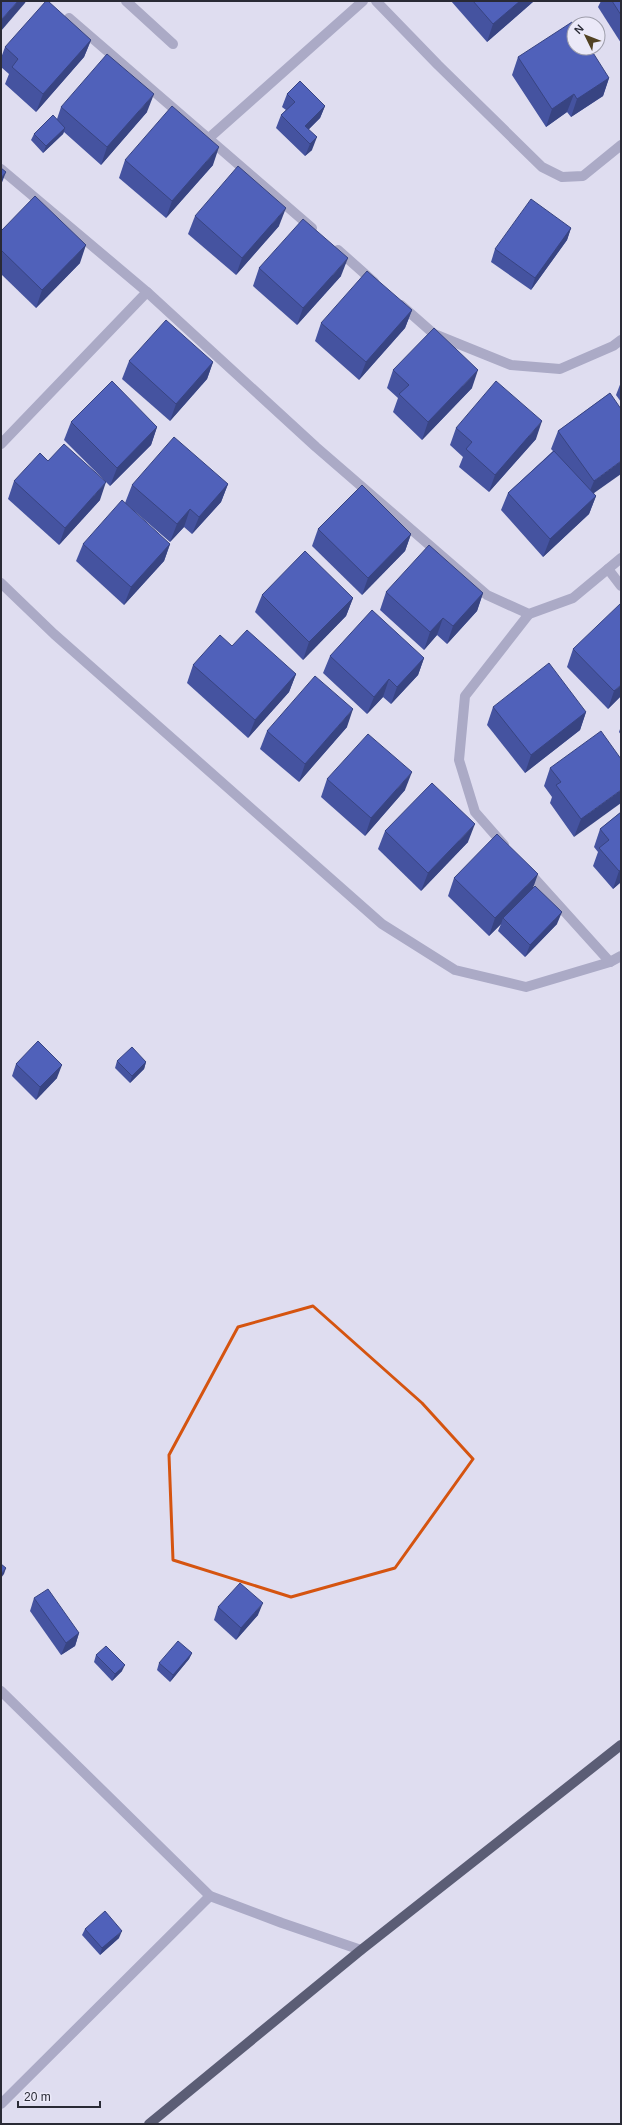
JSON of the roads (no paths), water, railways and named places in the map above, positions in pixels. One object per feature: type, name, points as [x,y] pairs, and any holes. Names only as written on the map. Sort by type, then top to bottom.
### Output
[{"type":"main road","points":[[149,2124],[361,1950],[621,1745]]},
{"type":"street","points":[[126,1],[173,44]]},
{"type":"street","points":[[209,138],[363,1]]},
{"type":"street","points":[[376,1],[438,65],[542,167],[562,177],[583,176],[621,145]]},
{"type":"street","points":[[69,18],[381,288]]},
{"type":"street","points":[[1,169],[147,292],[316,447],[487,595],[529,614]]},
{"type":"street","points":[[1,444],[147,292]]},
{"type":"street","points":[[393,298],[434,334],[511,365],[560,369],[613,346],[621,340]]},
{"type":"street","points":[[510,851],[475,812],[459,760],[465,696],[529,614],[573,598],[621,558]]},
{"type":"street","points":[[608,569],[621,586]]},
{"type":"street","points":[[1,583],[54,634],[382,924],[455,970],[526,987],[610,962],[621,956]]},
{"type":"street","points":[[520,862],[610,962]]},
{"type":"street","points":[[1,1690],[210,1896],[361,1950]]},
{"type":"street","points":[[1,2104],[210,1896]]}]
